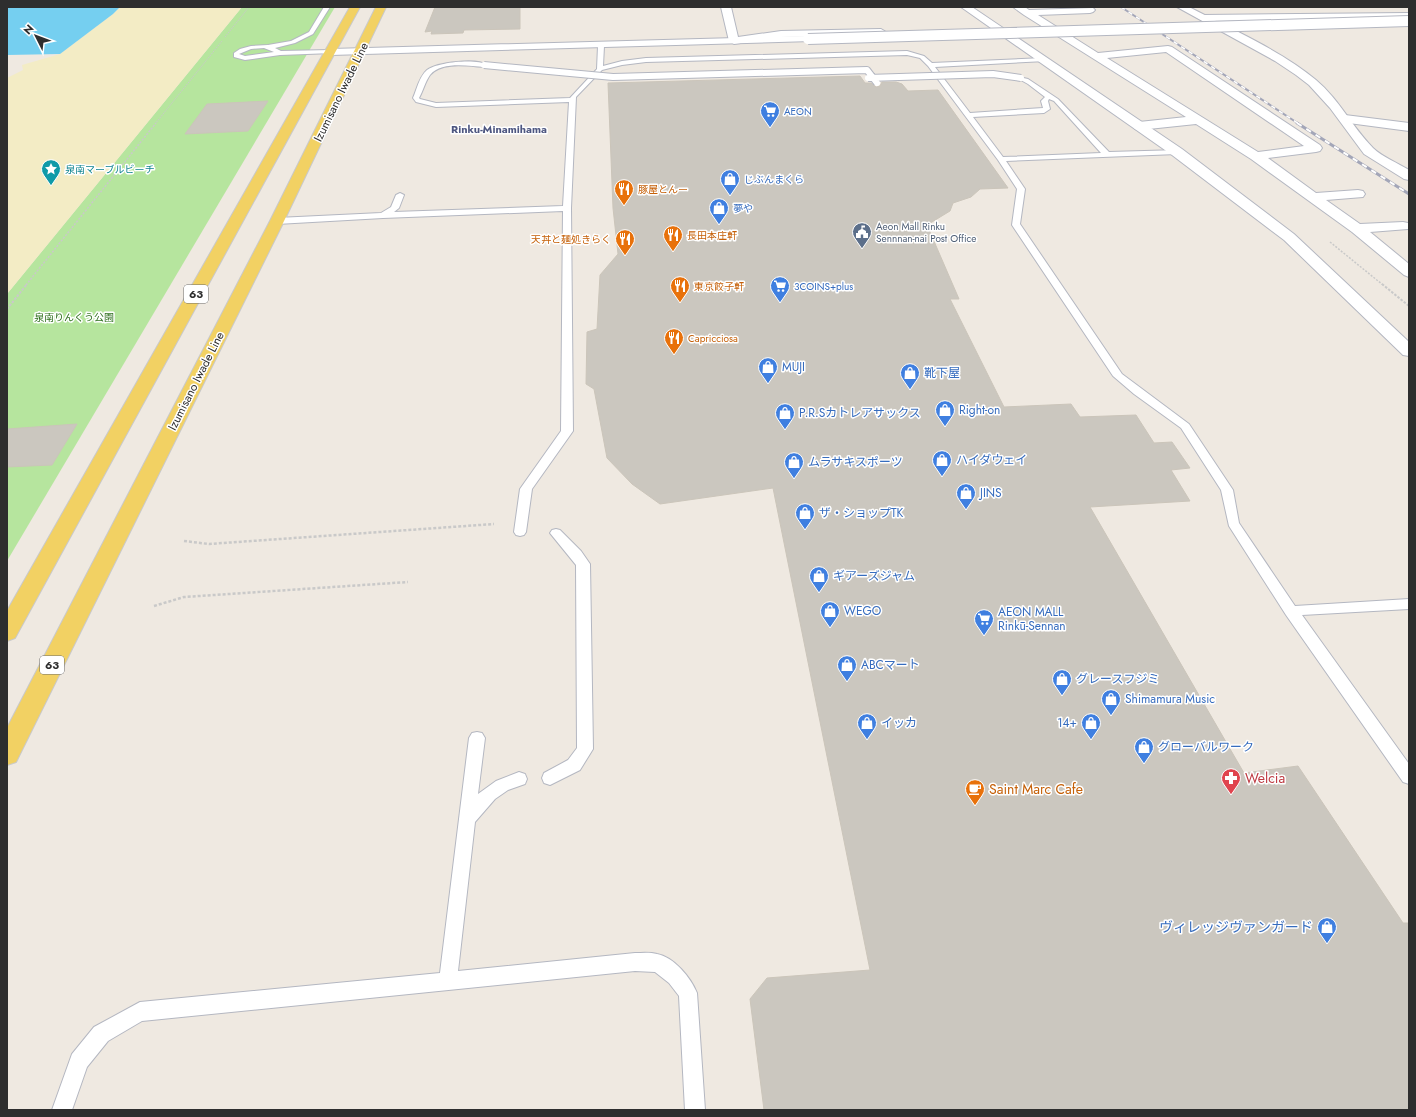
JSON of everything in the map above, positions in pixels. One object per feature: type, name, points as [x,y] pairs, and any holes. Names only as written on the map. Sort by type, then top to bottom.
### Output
[{"type":"main road","name":"63","points":[[7,632],[355,7]]},
{"type":"main road","name":"Izumisano Iwade Line","points":[[7,754],[277,221],[381,7]]},
{"type":"street","points":[[726,7],[734,41]]},
{"type":"street","points":[[966,7],[1176,152],[1289,237],[1409,351]]},
{"type":"street","points":[[1182,7],[1279,59],[1309,79],[1344,119],[1369,151],[1409,176]]},
{"type":"street","points":[[1022,10],[1090,10]]},
{"type":"street","points":[[1022,10],[1196,120],[1256,156],[1357,229],[1409,272]]},
{"type":"street","points":[[1203,18],[1409,16]]},
{"type":"street","points":[[331,52],[601,46],[1409,21]]},
{"type":"street","points":[[1233,33],[1409,26]]},
{"type":"street","points":[[734,41],[781,34],[998,29]]},
{"type":"street","points":[[1096,56],[1168,49],[1316,148],[1256,156]]},
{"type":"street","points":[[1344,119],[1409,127]]},
{"type":"street","points":[[1138,126],[1196,120]]},
{"type":"street","points":[[1313,197],[1358,194]]},
{"type":"street","points":[[1357,229],[1403,226]]},
{"type":"lane","points":[[327,7],[311,33],[293,42],[269,47],[247,49],[239,51],[236,54],[237,57],[245,58],[280,53],[331,52]]},
{"type":"lane","points":[[600,69],[601,46]]},
{"type":"lane","points":[[269,47],[280,53]]},
{"type":"lane","points":[[520,532],[526,489],[567,431],[567,208],[573,97],[600,69],[622,63],[646,60],[888,52],[907,53],[922,57],[930,65],[968,115],[1001,159],[1021,189],[1016,225],[1118,376],[1185,426],[1227,490],[1233,523],[1291,611],[1409,777]]},
{"type":"lane","points":[[930,65],[1044,60]]},
{"type":"lane","points":[[572,100],[436,105],[418,102],[416,98],[429,72],[453,64],[464,63],[584,76],[613,77],[867,70],[877,83]]},
{"type":"lane","points":[[861,78],[992,74],[1022,78],[1032,82],[1048,97],[1056,100],[1107,155]]},
{"type":"lane","points":[[968,115],[1044,111],[1047,109],[1044,101],[1048,97]]},
{"type":"lane","points":[[1001,159],[1176,152]]},
{"type":"lane","points":[[383,215],[395,208],[400,195]]},
{"type":"lane","points":[[277,221],[383,215],[567,208]]},
{"type":"lane","points":[[550,778],[574,766],[585,749],[583,564],[576,554],[556,533]]},
{"type":"lane","points":[[1291,611],[1409,604]]},
{"type":"lane","points":[[448,981],[477,738]]},
{"type":"lane","points":[[467,820],[483,798],[502,784],[519,779]]},
{"type":"lane","points":[[62,1110],[79,1061],[101,1034],[140,1012],[635,962],[658,963],[676,976],[688,994],[695,1110]]},
{"type":"path","points":[[7,309],[249,7]]},
{"type":"path","points":[[184,541],[209,544],[494,524]]},
{"type":"path","points":[[154,606],[184,597],[408,582]]},
{"type":"green space","name":"泉南りんくう公園","points":[[242,7],[335,7],[7,561],[7,294]]},
{"type":"sand","name":"泉南マーブルビーチ","points":[[120,7],[242,7],[7,294],[7,78],[23,70],[22,65],[60,54]]},
{"type":"water","points":[[7,7],[120,7],[60,54],[7,55]]},
{"type":"building","points":[[435,7],[520,7],[520,29],[464,30],[463,33],[431,34],[432,31],[425,32]]},
{"type":"building","name":"AEON MALL Rinkū-Sennan","points":[[860,76],[865,83],[871,83],[876,87],[880,86],[882,82],[896,82],[902,84],[908,91],[938,90],[1008,188],[980,189],[971,197],[953,203],[950,211],[927,225],[959,299],[950,299],[1004,407],[1071,404],[1080,417],[1136,415],[1154,443],[1172,442],[1190,468],[1171,470],[1190,501],[1090,507],[1244,773],[1298,766],[1403,923],[1409,923],[1409,1110],[764,1110],[750,999],[767,978],[870,970],[773,488],[660,504],[632,484],[607,458],[594,389],[586,384],[587,332],[597,329],[600,275],[618,254],[613,208],[608,83]]},
{"type":"building","points":[[268,101],[248,131],[185,134],[207,104]]},
{"type":"building","points":[[77,424],[52,465],[7,467],[7,429]]},
{"type":"railway","points":[[1121,7],[1299,124]]},
{"type":"railway","points":[[1297,123],[1409,194]]},
{"type":"place","name":"AEON","points":[[770,128]]},
{"type":"place","name":"泉南マーブルビーチ","points":[[51,186]]},
{"type":"place","name":"じぶんまくら","points":[[730,196]]},
{"type":"place","name":"豚屋とんー","points":[[624,206]]},
{"type":"place","name":"夢や","points":[[719,225]]},
{"type":"place","name":"Aeon Mall Rinku Sennnan-nai Post Office","points":[[862,249]]},
{"type":"place","name":"長田本庄軒","points":[[673,252]]},
{"type":"place","name":"天丼と麺処きらく","points":[[625,256]]},
{"type":"place","name":"東京餃子軒","points":[[680,303]]},
{"type":"place","name":"3COINS+plus","points":[[780,303]]},
{"type":"place","name":"Capricciosa","points":[[674,355]]},
{"type":"place","name":"MUJI","points":[[768,384]]},
{"type":"place","name":"靴下屋","points":[[910,390]]},
{"type":"place","name":"Right-on","points":[[945,427]]},
{"type":"place","name":"P.R.Sカトレアサックス","points":[[785,430]]},
{"type":"place","name":"ハイダウェイ","points":[[942,477]]},
{"type":"place","name":"ムラサキスポーツ","points":[[794,479]]},
{"type":"place","name":"JINS","points":[[966,510]]},
{"type":"place","name":"ザ・ショップTK","points":[[805,530]]},
{"type":"place","name":"ギアーズジャム","points":[[819,593]]},
{"type":"place","name":"WEGO","points":[[830,628]]},
{"type":"place","name":"AEON MALL Rinkū-Sennan","points":[[984,636]]},
{"type":"place","name":"ABCマート","points":[[847,682]]},
{"type":"place","name":"グレースフジミ","points":[[1062,696]]},
{"type":"place","name":"Shimamura Music","points":[[1111,716]]},
{"type":"place","name":"イッカ","points":[[867,740]]},
{"type":"place","name":"14+","points":[[1091,740]]},
{"type":"place","name":"グローバルワーク","points":[[1144,764]]},
{"type":"place","name":"Welcia","points":[[1231,795]]},
{"type":"place","name":"Saint Marc Cafe","points":[[975,806]]},
{"type":"place","name":"ヴィレッジヴァンガード","points":[[1327,944]]},
{"type":"district","name":"Rinku-Minamihama","points":[[499,129]]}]
